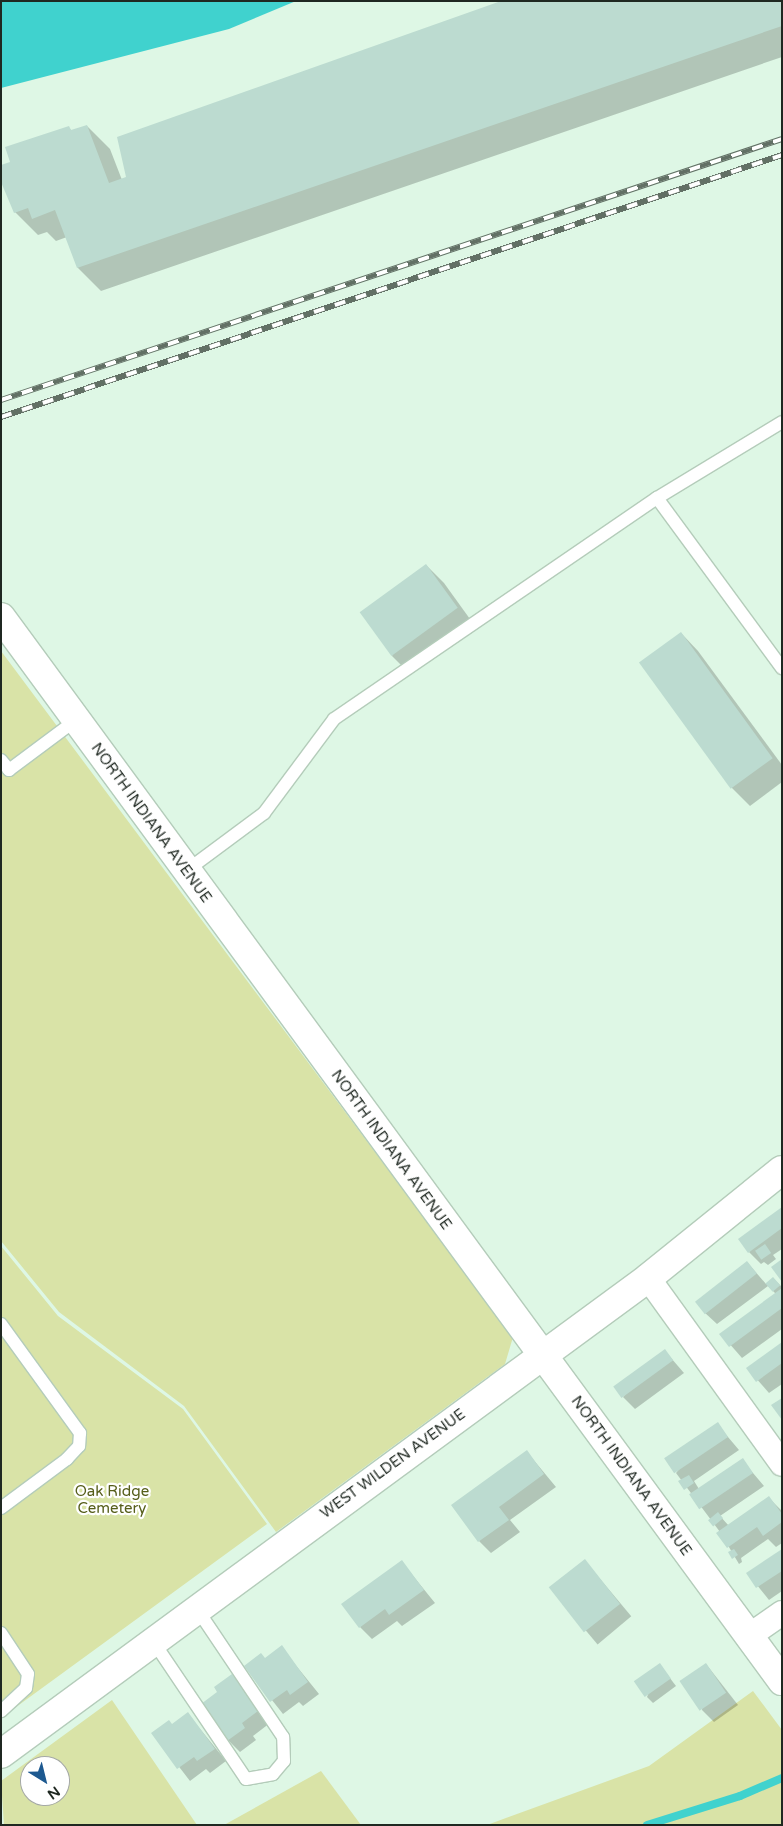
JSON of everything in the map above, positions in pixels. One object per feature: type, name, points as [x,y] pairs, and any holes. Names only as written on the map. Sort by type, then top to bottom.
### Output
[{"type":"street","name":"NORTH INDIANA AVENUE","points":[[1,617],[782,1681]]},
{"type":"street","name":"WEST WILDEN AVENUE","points":[[1,1754],[648,1278],[782,1170]]},
{"type":"street","points":[[648,1278],[782,1464]]},
{"type":"street","points":[[749,1636],[782,1613]]},
{"type":"lane","points":[[186,871],[264,813],[334,718],[656,498],[782,422]]},
{"type":"lane","points":[[656,498],[777,653],[782,668]]},
{"type":"lane","points":[[1,760],[9,770],[76,720]]},
{"type":"lane","points":[[1,1324],[80,1433],[79,1446],[67,1459],[1,1508]]},
{"type":"lane","points":[[154,1641],[246,1779],[256,1780],[272,1774],[284,1761],[283,1737],[197,1608]]},
{"type":"lane","points":[[1,1633],[28,1674],[26,1688],[1,1711]]},
{"type":"green space","points":[[1,651],[513,1337],[505,1364],[276,1532],[184,1406],[59,1312],[1,1241]]},
{"type":"green space","name":"Oak Ridge Cemetery","points":[[1,1246],[58,1316],[183,1409],[267,1524],[1,1718]]},
{"type":"green space","points":[[753,1691],[782,1730],[782,1825],[487,1825],[649,1766]]},
{"type":"green space","points":[[112,1700],[197,1825],[4,1825],[1,1781],[20,1767],[20,1806],[70,1806],[70,1756],[35,1756]]},
{"type":"green space","points":[[321,1771],[361,1825],[224,1825]]},
{"type":"water","points":[[1,1],[296,1],[229,29],[1,88]]},
{"type":"building","points":[[501,1],[782,1],[782,26],[77,268],[55,210],[32,219],[28,208],[14,213],[1,182],[1,165],[10,162],[5,147],[69,126],[71,130],[87,125],[109,183],[126,177],[117,137]]},
{"type":"building","points":[[426,564],[458,608],[391,656],[360,612]]},
{"type":"building","points":[[681,632],[773,758],[731,789],[639,663]]},
{"type":"building","points":[[782,1207],[782,1228],[748,1253],[738,1239]]},
{"type":"building","points":[[765,1244],[771,1253],[761,1260],[755,1251]]},
{"type":"building","points":[[782,1259],[782,1282],[771,1267]]},
{"type":"building","points":[[747,1261],[757,1274],[705,1314],[695,1302]]},
{"type":"building","points":[[773,1277],[780,1285],[773,1292],[765,1284]]},
{"type":"building","points":[[782,1288],[782,1308],[729,1347],[719,1334]]},
{"type":"building","points":[[782,1342],[782,1363],[756,1382],[746,1368]]},
{"type":"building","points":[[665,1349],[673,1360],[621,1398],[613,1387]]},
{"type":"building","points":[[782,1398],[782,1420],[771,1405]]},
{"type":"building","points":[[718,1422],[728,1437],[674,1473],[664,1458]]},
{"type":"building","points":[[527,1450],[544,1474],[499,1507],[509,1520],[478,1542],[451,1505]]},
{"type":"building","points":[[743,1458],[753,1473],[699,1509],[689,1494]]},
{"type":"building","points":[[689,1475],[694,1483],[684,1490],[678,1481]]},
{"type":"building","points":[[769,1496],[782,1514],[782,1522],[763,1536],[757,1527],[727,1548],[716,1533]]},
{"type":"building","points":[[718,1512],[723,1518],[713,1526],[708,1520]]},
{"type":"building","points":[[734,1549],[738,1555],[732,1559],[728,1552]]},
{"type":"building","points":[[782,1549],[782,1571],[756,1588],[746,1573]]},
{"type":"building","points":[[585,1559],[620,1604],[584,1632],[549,1587]]},
{"type":"building","points":[[402,1560],[424,1590],[389,1615],[385,1609],[359,1628],[341,1604]]},
{"type":"building","points":[[282,1645],[308,1682],[290,1695],[287,1690],[270,1702],[244,1666],[261,1653],[265,1658]]},
{"type":"building","points":[[660,1663],[671,1679],[645,1697],[634,1681]]},
{"type":"building","points":[[706,1663],[726,1693],[700,1711],[679,1681]]},
{"type":"building","points":[[232,1674],[258,1711],[242,1723],[245,1728],[227,1741],[201,1704],[217,1692],[214,1687]]},
{"type":"building","points":[[188,1712],[215,1749],[197,1761],[194,1757],[177,1769],[151,1733],[169,1720],[172,1724]]},
{"type":"waterway","points":[[647,1825],[740,1796],[782,1778]]},
{"type":"railway","points":[[1,400],[782,139]]},
{"type":"railway","points":[[1,417],[782,155]]}]
